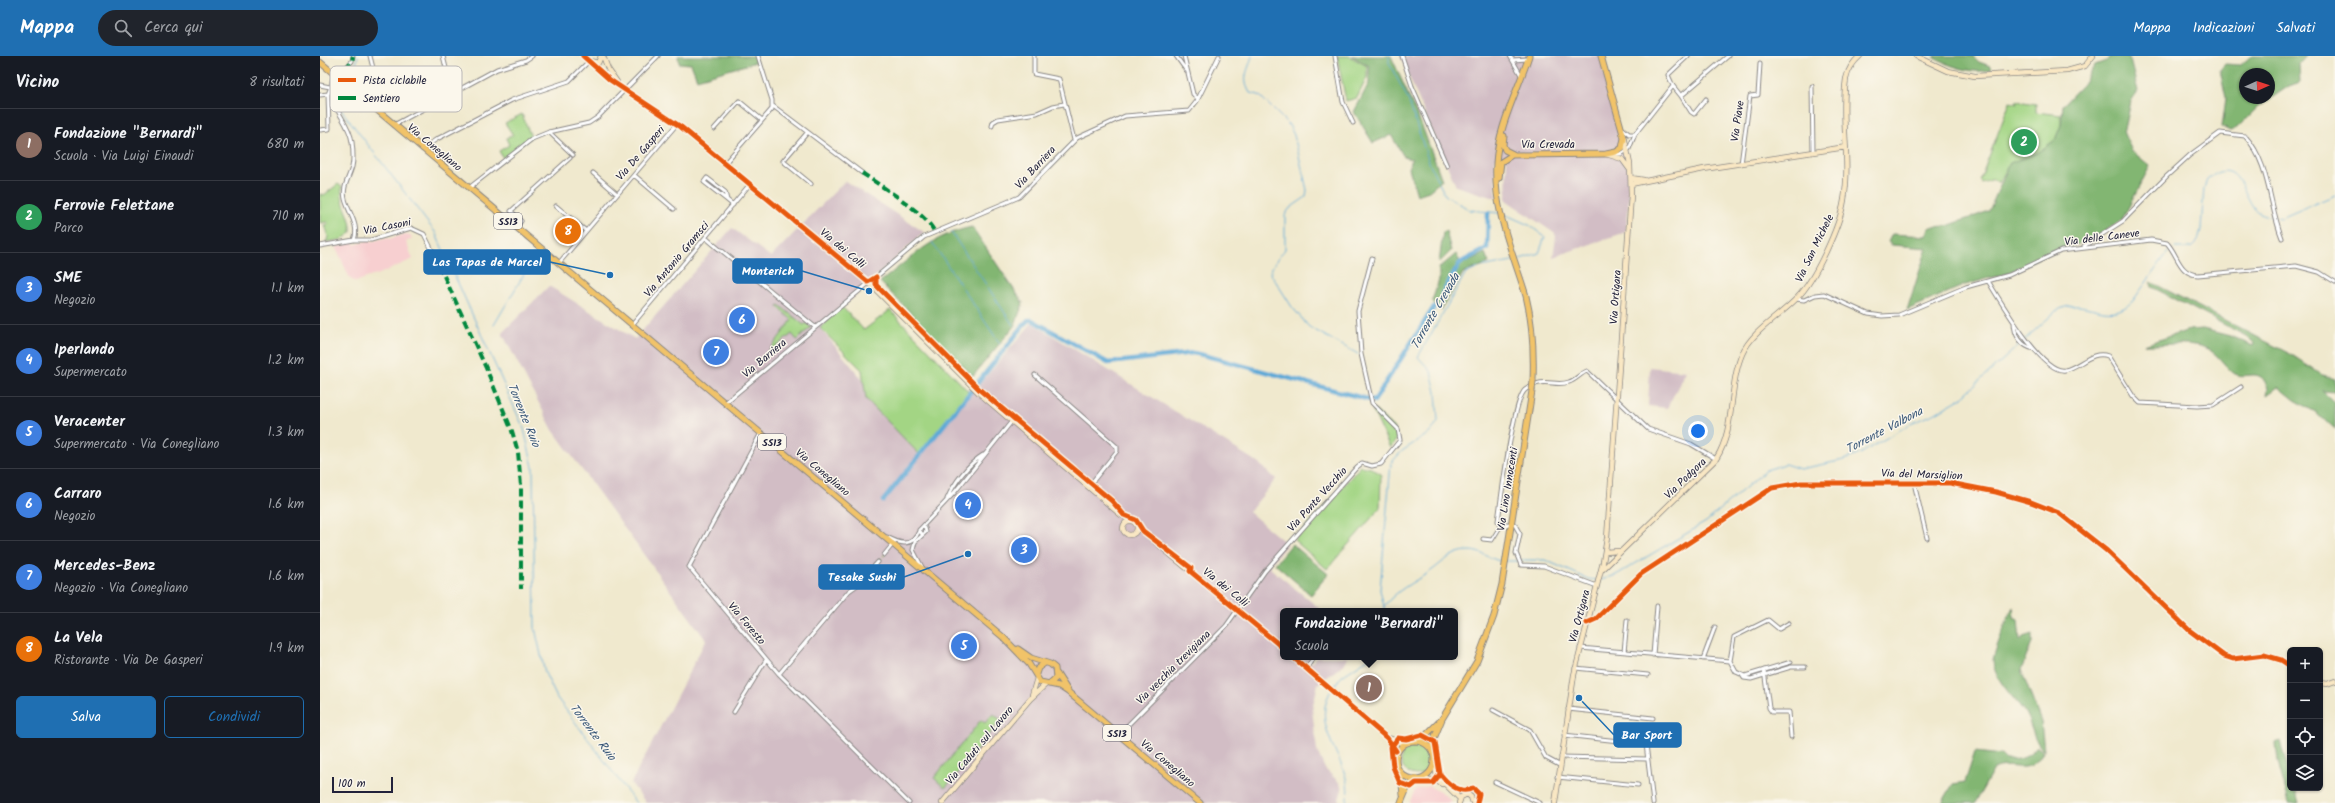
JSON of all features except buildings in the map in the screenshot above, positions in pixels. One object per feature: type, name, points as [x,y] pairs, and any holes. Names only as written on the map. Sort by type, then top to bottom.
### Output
[{"type":"main road","name":"Via Crevada","points":[[1498,194],[1501,162],[1508,156],[1518,154],[1606,154],[1616,152],[1622,148],[1624,141],[1601,56]]},
{"type":"main road","name":"Via Crevada","points":[[1511,250],[1501,218],[1496,159],[1499,142],[1529,57]]},
{"type":"main road","name":"SS13","points":[[320,62],[330,71]]},
{"type":"main road","name":"Via Conegliano","points":[[378,112],[927,573],[1005,640],[1029,664],[1036,676]]},
{"type":"main road","points":[[1507,119],[1504,148],[1509,153],[1518,154]]},
{"type":"main road","name":"Via Lino Innocenti","points":[[1432,752],[1433,741],[1442,719],[1477,661],[1487,639],[1494,616],[1507,552],[1533,381],[1532,331],[1526,298],[1511,250]]},
{"type":"main road","name":"Via Conegliano","points":[[1005,640],[1031,658],[1046,663]]},
{"type":"main road","points":[[1046,663],[1053,665],[1057,674],[1054,681],[1047,684],[1036,676],[1040,665],[1046,663]]},
{"type":"main road","name":"Via Conegliano","points":[[1057,674],[1068,692]]},
{"type":"main road","name":"Via Conegliano","points":[[1047,684],[1059,686],[1068,692],[1200,803]]},
{"type":"main road","name":"Via Lino Innocenti","points":[[1415,741],[1425,736],[1442,719]]},
{"type":"main road","points":[[1415,741],[1425,744],[1432,752],[1434,763],[1430,773],[1408,786],[1402,800],[1401,774],[1397,766],[1396,756],[1403,746],[1408,743],[1415,741]]},
{"type":"main road","points":[[1401,774],[1406,777],[1419,779]]},
{"type":"street","points":[[348,66],[352,61],[353,56]]},
{"type":"street","points":[[370,56],[372,66]]},
{"type":"street","points":[[443,56],[446,66]]},
{"type":"street","points":[[462,88],[497,69],[526,60],[532,56]]},
{"type":"street","name":"Via dei Colli","points":[[584,56],[626,91],[678,124],[868,282],[973,387],[1118,512],[1135,522],[1137,527],[1150,539],[1280,645]]},
{"type":"street","points":[[422,149],[437,138],[512,100],[569,82],[589,61],[596,63],[602,56],[611,74],[621,87]]},
{"type":"street","points":[[469,188],[532,139],[549,132],[589,123],[608,109],[658,56]]},
{"type":"street","points":[[758,56],[773,106],[862,173]]},
{"type":"street","points":[[1034,56],[1034,74],[1059,79],[1074,140]]},
{"type":"street","points":[[1176,56],[1186,70]]},
{"type":"street","points":[[1184,56],[1186,70],[1193,94],[1198,99]]},
{"type":"street","name":"Via Barriera","points":[[725,403],[868,282],[928,234],[1003,205],[1019,197],[1074,140],[1125,116],[1186,111],[1194,106],[1219,56]]},
{"type":"street","points":[[1334,56],[1343,102],[1353,123]]},
{"type":"street","points":[[1402,56],[1412,86],[1447,166]]},
{"type":"street","points":[[1510,56],[1520,70],[1522,79]]},
{"type":"street","points":[[1688,56],[1669,73],[1673,86],[1694,114],[1706,99]]},
{"type":"street","points":[[1681,96],[1728,56]]},
{"type":"street","name":"Via San Michele","points":[[1756,335],[1796,299],[1815,271],[1841,214],[1847,181],[1846,79],[1853,63],[1860,56]]},
{"type":"street","points":[[1916,56],[1948,71],[1975,76],[2067,71],[2085,66],[2093,56]]},
{"type":"street","name":"Via Crevada","points":[[1513,60],[1522,61],[1529,57]]},
{"type":"street","name":"Via Piave","points":[[1741,164],[1750,96],[1758,95],[1760,64]]},
{"type":"street","points":[[320,85],[330,87]]},
{"type":"street","points":[[1628,149],[1635,134],[1673,86]]},
{"type":"street","points":[[1812,86],[1813,152]]},
{"type":"street","points":[[320,130],[329,129],[328,94],[330,91]]},
{"type":"street","points":[[320,95],[328,94]]},
{"type":"street","points":[[714,129],[739,101],[762,120]]},
{"type":"street","points":[[992,126],[993,122],[998,119],[1037,113],[1053,106],[1064,104]]},
{"type":"street","points":[[725,163],[773,106]]},
{"type":"street","name":"Via Casoni","points":[[337,112],[350,133],[352,141],[352,167],[344,191],[345,200],[353,219],[355,229],[354,240]]},
{"type":"street","points":[[394,125],[418,112]]},
{"type":"street","name":"Via De Gasperi","points":[[559,263],[678,124]]},
{"type":"street","points":[[1621,128],[1629,134],[1635,134]]},
{"type":"street","name":"Via Crevada","points":[[1621,128],[1628,149],[1631,178],[1629,225]]},
{"type":"street","points":[[549,132],[573,155]]},
{"type":"street","points":[[807,132],[783,161],[811,184]]},
{"type":"street","points":[[2084,246],[2123,221],[2178,166],[2220,133],[2245,136],[2252,143],[2266,181],[2276,222],[2282,238]]},
{"type":"street","points":[[1631,184],[1644,180],[1846,147]]},
{"type":"street","name":"Via Crevada","points":[[1606,154],[1621,154],[1628,149]]},
{"type":"street","name":"Via Crevada","points":[[1606,154],[1622,160],[1630,172]]},
{"type":"street","points":[[516,228],[521,222],[511,211],[570,158]]},
{"type":"street","name":"Via De Gasperi","points":[[593,173],[617,194]]},
{"type":"street","points":[[634,175],[674,209]]},
{"type":"street","points":[[726,200],[725,192],[707,178],[704,182],[726,200],[733,205]]},
{"type":"street","points":[[1631,178],[1644,180]]},
{"type":"street","name":"Via Antonio Gramsci","points":[[632,324],[750,184]]},
{"type":"street","points":[[556,206],[586,231]]},
{"type":"street","name":"Via Ortigara","points":[[1555,803],[1557,777],[1575,668],[1605,553],[1629,225]]},
{"type":"street","name":"Via Casoni","points":[[320,246],[354,240],[371,240],[411,228],[424,234],[434,254]]},
{"type":"street","points":[[706,238],[815,327]]},
{"type":"street","name":"Via delle Caneve","points":[[1796,299],[1804,300],[1824,294],[1862,312],[1891,316],[1906,313],[1966,287],[2009,275],[2052,253],[2084,246],[2110,246],[2158,240],[2169,246],[2183,269],[2189,274],[2198,275],[2296,266],[2319,272],[2335,282]]},
{"type":"street","name":"Via Ponte Vecchio","points":[[1239,611],[1265,571],[1357,467],[1362,463],[1372,466],[1381,464],[1400,440],[1398,428],[1372,403],[1361,354],[1358,311],[1372,258]]},
{"type":"street","points":[[1988,281],[2027,341],[2055,369],[2065,370],[2096,355],[2102,354],[2108,356],[2133,396],[2140,403],[2197,406],[2213,405],[2241,387]]},
{"type":"street","points":[[2014,320],[2020,342],[2023,345],[2035,349]]},
{"type":"street","name":"Via Podgora","points":[[1601,573],[1620,550],[1716,460],[1725,440],[1742,354],[1756,335]]},
{"type":"street","points":[[1500,527],[1498,521],[1517,404],[1523,393],[1542,382],[1568,382],[1587,371],[1616,400],[1652,432],[1691,444],[1716,460]]},
{"type":"street","points":[[1035,375],[1117,447],[1117,451],[1089,486]]},
{"type":"street","points":[[876,530],[903,544],[912,542],[922,527],[931,520],[946,502],[951,490],[976,459],[983,455],[1012,421]]},
{"type":"street","name":"Via Foresto","points":[[761,433],[689,567],[766,660],[908,803]]},
{"type":"street","name":"Via del Marsiglion","points":[[1587,623],[1596,619],[1641,574],[1772,488],[1801,483],[1950,483],[1966,485],[2030,502],[2059,513],[2107,551],[2189,630],[2224,656],[2240,659],[2264,655],[2280,660],[2287,664]]},
{"type":"street","points":[[1914,483],[1927,538]]},
{"type":"street","name":"Via dei Colli","points":[[1118,512],[1123,525],[1123,530],[1126,534],[1134,534],[1150,539]]},
{"type":"street","points":[[927,573],[914,556],[913,544],[922,534],[925,533],[931,520]]},
{"type":"street","points":[[1123,525],[1130,520]]},
{"type":"street","points":[[1483,539],[1487,541],[1494,538],[1500,527],[1508,524]]},
{"type":"street","name":"Via Ortigara","points":[[1515,525],[1520,534],[1516,549],[1517,558],[1524,566],[1548,567],[1598,584]]},
{"type":"street","points":[[922,527],[926,530]]},
{"type":"street","points":[[1134,534],[1137,527]]},
{"type":"street","points":[[919,531],[922,534]]},
{"type":"street","points":[[884,554],[893,544]]},
{"type":"street","points":[[1605,553],[1620,550]]},
{"type":"street","points":[[1605,553],[1613,557]]},
{"type":"street","points":[[780,674],[849,591],[856,586],[878,562]]},
{"type":"street","points":[[1653,655],[1657,606]]},
{"type":"street","name":"Via vecchia trevigiana","points":[[1119,734],[1212,641],[1239,611]]},
{"type":"street","points":[[1624,652],[1627,620]]},
{"type":"street","points":[[1789,623],[1779,628],[1768,620],[1734,637],[1730,661],[1736,672],[1747,679],[1792,666],[1805,667]]},
{"type":"street","points":[[1703,659],[1714,627]]},
{"type":"street","points":[[1580,648],[1730,661]]},
{"type":"street","points":[[734,712],[766,660]]},
{"type":"street","points":[[1296,660],[1387,738],[1395,748],[1396,756]]},
{"type":"street","points":[[1306,669],[1312,660]]},
{"type":"street","points":[[1742,675],[1791,662]]},
{"type":"street","points":[[1575,668],[1648,675]]},
{"type":"street","points":[[1764,670],[1768,708],[1772,712],[1789,712],[1791,737]]},
{"type":"street","name":"Via Caduti sul Lavoro","points":[[1030,699],[1036,676]]},
{"type":"street","points":[[2323,683],[2327,684],[2335,681]]},
{"type":"street","name":"Via Caduti sul Lavoro","points":[[942,803],[1030,699],[1047,684]]},
{"type":"street","points":[[1568,709],[1653,718]]},
{"type":"street","points":[[1493,710],[1530,730],[1546,758],[1559,765]]},
{"type":"street","points":[[1564,735],[1646,744],[1654,803]]},
{"type":"street","points":[[1387,738],[1401,743],[1408,743]]},
{"type":"street","points":[[1560,757],[1647,759]]},
{"type":"street","points":[[1434,763],[1437,776],[1460,799],[1471,797],[1473,803]]},
{"type":"street","points":[[1557,777],[1638,785]]},
{"type":"street","points":[[1419,779],[1434,780],[1446,785]]},
{"type":"street","points":[[1495,782],[1540,803]]},
{"type":"street","points":[[1556,797],[1560,803]]},
{"type":"shaded area","points":[[1400,56],[1600,56],[1628,170],[1629,197],[1626,232],[1553,257],[1556,236],[1554,233],[1506,200],[1507,160],[1495,159],[1496,197],[1491,197],[1456,186]]},
{"type":"shaded area","points":[[845,181],[924,232],[820,328],[858,374],[919,455],[1032,323],[1257,462],[1276,479],[1249,512],[1287,544],[1270,565],[1271,569],[1319,608],[1280,608],[1280,660],[1310,660],[1312,663],[1314,660],[1346,660],[1343,665],[1318,684],[1312,709],[1317,751],[1325,769],[1340,783],[1342,789],[1338,803],[646,803],[631,783],[706,640],[553,430],[502,333],[549,286],[635,339],[732,228],[771,257]]},
{"type":"shaded area","points":[[406,234],[410,235],[412,239],[406,242],[413,259],[377,275],[376,274],[356,282],[350,279],[336,247],[353,242],[355,245],[369,240],[370,242],[388,237],[389,239]]},
{"type":"shaded area","points":[[1650,367],[1686,371],[1667,408],[1648,406]]},
{"type":"shaded area","points":[[1429,786],[1448,797],[1452,803],[1409,803],[1415,790]]},
{"type":"green space","points":[[678,56],[754,56],[756,62],[697,79],[691,64],[679,63]]},
{"type":"green space","points":[[1337,56],[1349,56],[1367,66],[1367,77],[1357,98],[1346,101]]},
{"type":"green space","points":[[1352,56],[1391,56],[1422,126],[1442,180],[1429,191],[1417,195],[1409,168],[1412,159],[1404,157],[1391,135],[1373,143],[1354,112],[1369,83],[1369,66]]},
{"type":"green space","points":[[1934,56],[1973,56],[1979,62],[1990,66],[1991,69],[1978,71],[1962,69],[1940,61],[1934,58]]},
{"type":"green space","points":[[2111,56],[2128,56],[2130,60],[2138,91],[2131,101],[2124,134],[2132,151],[2150,166],[2122,220],[2090,241],[2052,251],[2008,273],[1965,285],[1907,310],[1927,248],[1892,245],[1888,242],[1892,234],[1926,236],[1930,227],[1947,226],[1989,211],[2010,163],[2037,153],[2055,140],[2061,125],[2063,105],[2083,84],[2095,65],[2106,61]]},
{"type":"green space","points":[[2252,56],[2306,56],[2299,64],[2300,82],[2289,86],[2275,95],[2275,68],[2239,68],[2239,104],[2262,104],[2237,128],[2230,131],[2222,127],[2226,98],[2220,70],[2225,64],[2240,65]]},
{"type":"green space","points":[[2017,101],[2036,104],[2036,112],[2061,115],[2061,125],[2055,140],[2037,153],[2010,163],[1999,183],[1993,179],[1982,183],[1980,180],[2010,102],[2017,104]]},
{"type":"green space","points":[[522,114],[531,137],[503,158],[499,151],[509,145],[506,138],[513,135],[505,123]]},
{"type":"green space","points":[[338,184],[342,187],[342,199],[350,221],[351,233],[341,240],[326,242],[328,237],[324,225],[328,224],[327,222],[320,223],[320,194],[324,195]]},
{"type":"green space","points":[[972,227],[1023,303],[1015,325],[973,376],[880,282],[912,256],[933,242],[958,231]]},
{"type":"green space","points":[[1446,231],[1451,251],[1439,263],[1443,232]]},
{"type":"green space","points":[[1485,253],[1489,263],[1463,273],[1441,310],[1432,301],[1439,280],[1439,268],[1456,254],[1461,264]]},
{"type":"green space","points":[[2151,282],[2292,355],[2322,375],[2335,379],[2335,392],[2322,391],[2335,403],[2335,430],[2317,413],[2294,400],[2278,387],[2267,395],[2268,388],[2265,381],[2261,377],[2257,375],[2245,376],[2235,374],[2214,353],[2204,347],[2187,344],[2144,345],[2189,330],[2203,329],[2230,336],[2253,346],[2254,343],[2246,336],[2152,287]]},
{"type":"green space","points":[[779,305],[804,325],[806,323],[811,327],[797,340],[792,334],[766,355],[792,320],[778,307]]},
{"type":"green space","points":[[842,307],[864,330],[890,310],[970,393],[919,454],[866,399],[862,370],[820,328]]},
{"type":"green space","points":[[1373,408],[1394,428],[1397,439],[1390,448],[1373,411]]},
{"type":"green space","points":[[1361,466],[1371,468],[1381,474],[1380,508],[1327,569],[1294,540]]},
{"type":"green space","points":[[1292,544],[1328,574],[1311,595],[1275,564]]},
{"type":"green space","points":[[2013,607],[2014,618],[2018,620],[2020,641],[2023,637],[2032,634],[2032,643],[2021,670],[2041,722],[2044,750],[2038,744],[2025,713],[2001,682],[1994,668],[1993,661],[1996,651]]},
{"type":"green space","points":[[993,714],[1001,720],[945,788],[934,778],[981,720],[985,723]]},
{"type":"green space","points":[[2280,741],[2287,766],[2287,791],[2296,791],[2299,803],[2289,803],[2278,762],[2276,743]]},
{"type":"green space","points":[[1416,745],[1427,749],[1431,760],[1427,771],[1416,775],[1405,771],[1401,760],[1405,749]]},
{"type":"green space","points":[[2037,747],[2043,751],[2038,759],[2027,767],[2007,766],[1994,769],[1975,803],[1942,803],[1953,784],[1965,782],[1975,752],[2001,755],[2006,760],[2011,760],[2020,759],[2027,756]]},
{"type":"waterway","name":"Torrente Ruio","points":[[356,66],[358,56]]},
{"type":"waterway","points":[[1252,56],[1246,74],[1247,87],[1250,93],[1259,95],[1289,125],[1294,135],[1307,190],[1306,197],[1290,208],[1285,215],[1285,249],[1271,268],[1271,274],[1292,307],[1309,327],[1358,354]]},
{"type":"waterway","name":"Torrente Crevada","points":[[1389,56],[1389,63],[1408,99],[1430,165],[1445,195],[1470,210],[1499,213]]},
{"type":"waterway","name":"Torrente Ruio","points":[[343,112],[435,232],[524,429],[533,467],[535,628],[545,673],[557,698],[636,803]]},
{"type":"waterway","name":"Torrente Valbona","points":[[2175,248],[2191,248],[2198,241],[2201,229],[2204,188],[2207,180],[2217,173],[2225,171],[2232,173],[2237,178],[2249,201],[2256,210],[2268,216],[2274,217]]},
{"type":"waterway","name":"Torrente Valbona","points":[[2277,217],[2281,218],[2335,195]]},
{"type":"waterway","points":[[1442,294],[1460,263],[1487,248],[1488,213]]},
{"type":"waterway","name":"Torrente Crevada","points":[[1502,213],[1529,225],[1545,237],[1539,253],[1517,260]]},
{"type":"waterway","points":[[951,232],[1013,325]]},
{"type":"waterway","points":[[932,242],[1000,344]]},
{"type":"waterway","points":[[494,325],[537,252]]},
{"type":"waterway","name":"Torrente Valbona","points":[[1601,580],[1616,575],[1706,522],[1766,470],[1785,464],[1800,469],[1844,460],[1860,454],[1908,425],[1934,414],[1961,398],[2056,311],[2071,306],[2088,307],[2109,312],[2124,308],[2132,302],[2168,252]]},
{"type":"waterway","name":"Torrente Crevada","points":[[1384,608],[1380,590],[1391,463],[1402,451],[1431,432],[1438,421],[1436,392],[1431,371],[1418,357],[1465,274],[1481,267],[1512,261]]},
{"type":"waterway","points":[[1438,304],[1441,308]]},
{"type":"waterway","points":[[883,501],[1028,320],[1032,320],[1108,363],[1193,353],[1374,401],[1434,307]]},
{"type":"waterway","name":"Torrente Valbona","points":[[1384,606],[1399,591],[1457,553],[1474,551],[1504,562]]},
{"type":"waterway","name":"Torrente Valbona","points":[[1521,560],[1545,560],[1588,579],[1596,580]]},
{"type":"waterway","name":"Torrente Valbona","points":[[1507,561],[1518,561]]},
{"type":"waterway","name":"Torrente Crevada","points":[[1333,687],[1342,676],[1366,660]]},
{"type":"waterway","name":"Torrente Crevada","points":[[1330,692],[1325,707],[1325,721],[1345,776],[1348,789],[1346,803]]},
{"type":"tunnel","points":[[878,562],[884,555]]},
{"type":"marked path","points":[[348,66],[352,61],[353,56]]},
{"type":"marked path","points":[[862,173],[922,216],[934,231]]},
{"type":"marked path","points":[[434,254],[486,368],[512,431],[518,452],[521,486],[521,589]]},
{"type":"cycle path","points":[[583,56],[610,80],[681,127],[868,282],[876,277],[876,285],[980,390],[1112,501],[1124,515],[1136,520],[1143,531],[1191,568],[1190,571],[1280,646]]},
{"type":"cycle path","points":[[1587,623],[1596,619],[1641,574],[1772,488],[1801,483],[1950,483],[1996,492],[2031,502],[2059,513],[2107,551],[2189,630],[2224,656],[2233,659],[2264,655],[2281,660],[2287,664]]},
{"type":"cycle path","points":[[1296,660],[1387,738],[1396,751]]},
{"type":"cycle path","points":[[1440,774],[1433,783],[1416,783],[1411,787],[1400,783],[1393,767],[1391,747],[1398,738],[1406,739],[1422,735],[1435,742],[1440,774],[1451,785],[1459,789],[1468,790],[1473,788],[1479,794],[1477,803]]},
{"type":"place","name":"Ferrovie Felettane","points":[[2024,142]]},
{"type":"place","name":"La Vela","points":[[568,231]]},
{"type":"place","name":"Las Tapas de Marcel","points":[[610,275]]},
{"type":"place","name":"Monterich","points":[[869,291]]},
{"type":"place","name":"Carraro","points":[[742,320]]},
{"type":"place","name":"Mercedes-Benz","points":[[716,352]]},
{"type":"place","name":"Iperlando","points":[[968,505]]},
{"type":"place","name":"SME","points":[[1024,550]]},
{"type":"place","name":"Tesake Sushi","points":[[968,554]]},
{"type":"place","name":"Veracenter","points":[[964,646]]},
{"type":"place","name":"Fondazione \"Bernardi\"","points":[[1369,688]]},
{"type":"place","name":"Bar Sport","points":[[1579,698]]}]
